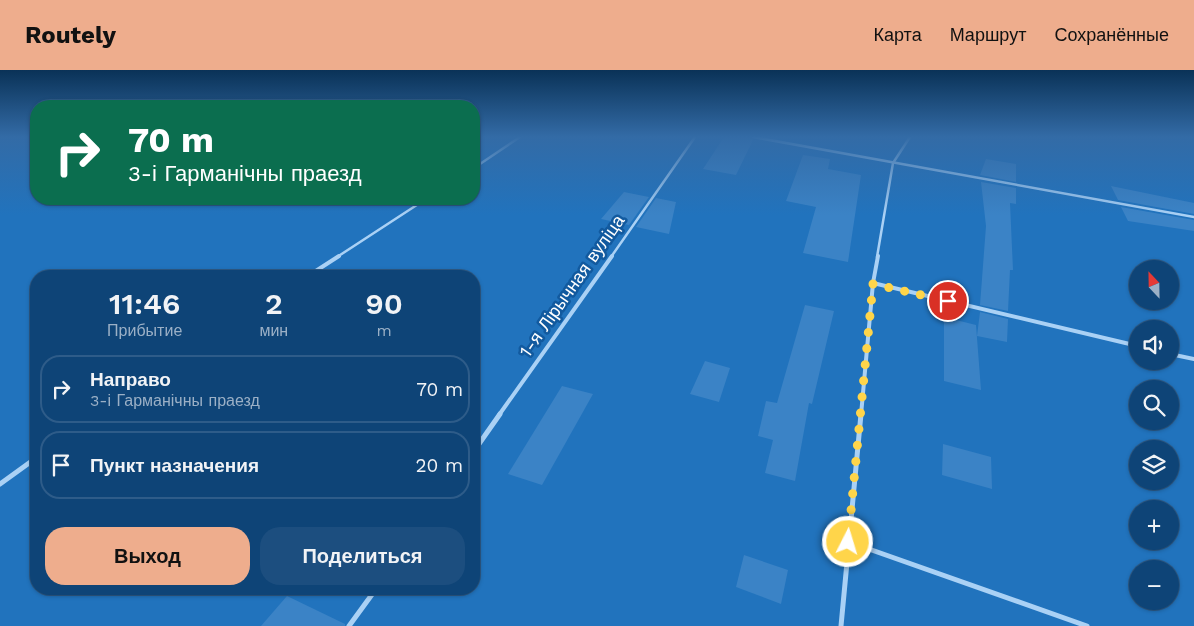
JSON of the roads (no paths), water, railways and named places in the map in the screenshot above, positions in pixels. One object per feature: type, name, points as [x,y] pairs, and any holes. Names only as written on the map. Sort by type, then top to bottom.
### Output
[{"type":"lane","name":"1-я Лірычная вуліца","points":[[480,442],[677,163]]},
{"type":"lane","points":[[841,626],[873,284],[893,163],[1194,217]]},
{"type":"lane","points":[[317,270],[417,205]]},
{"type":"lane","points":[[873,284],[1129,344]]},
{"type":"lane","points":[[1179,356],[1194,359]]},
{"type":"lane","points":[[0,484],[30,462]]},
{"type":"lane","points":[[848,542],[1087,626]]},
{"type":"lane","points":[[349,626],[372,595]]}]
